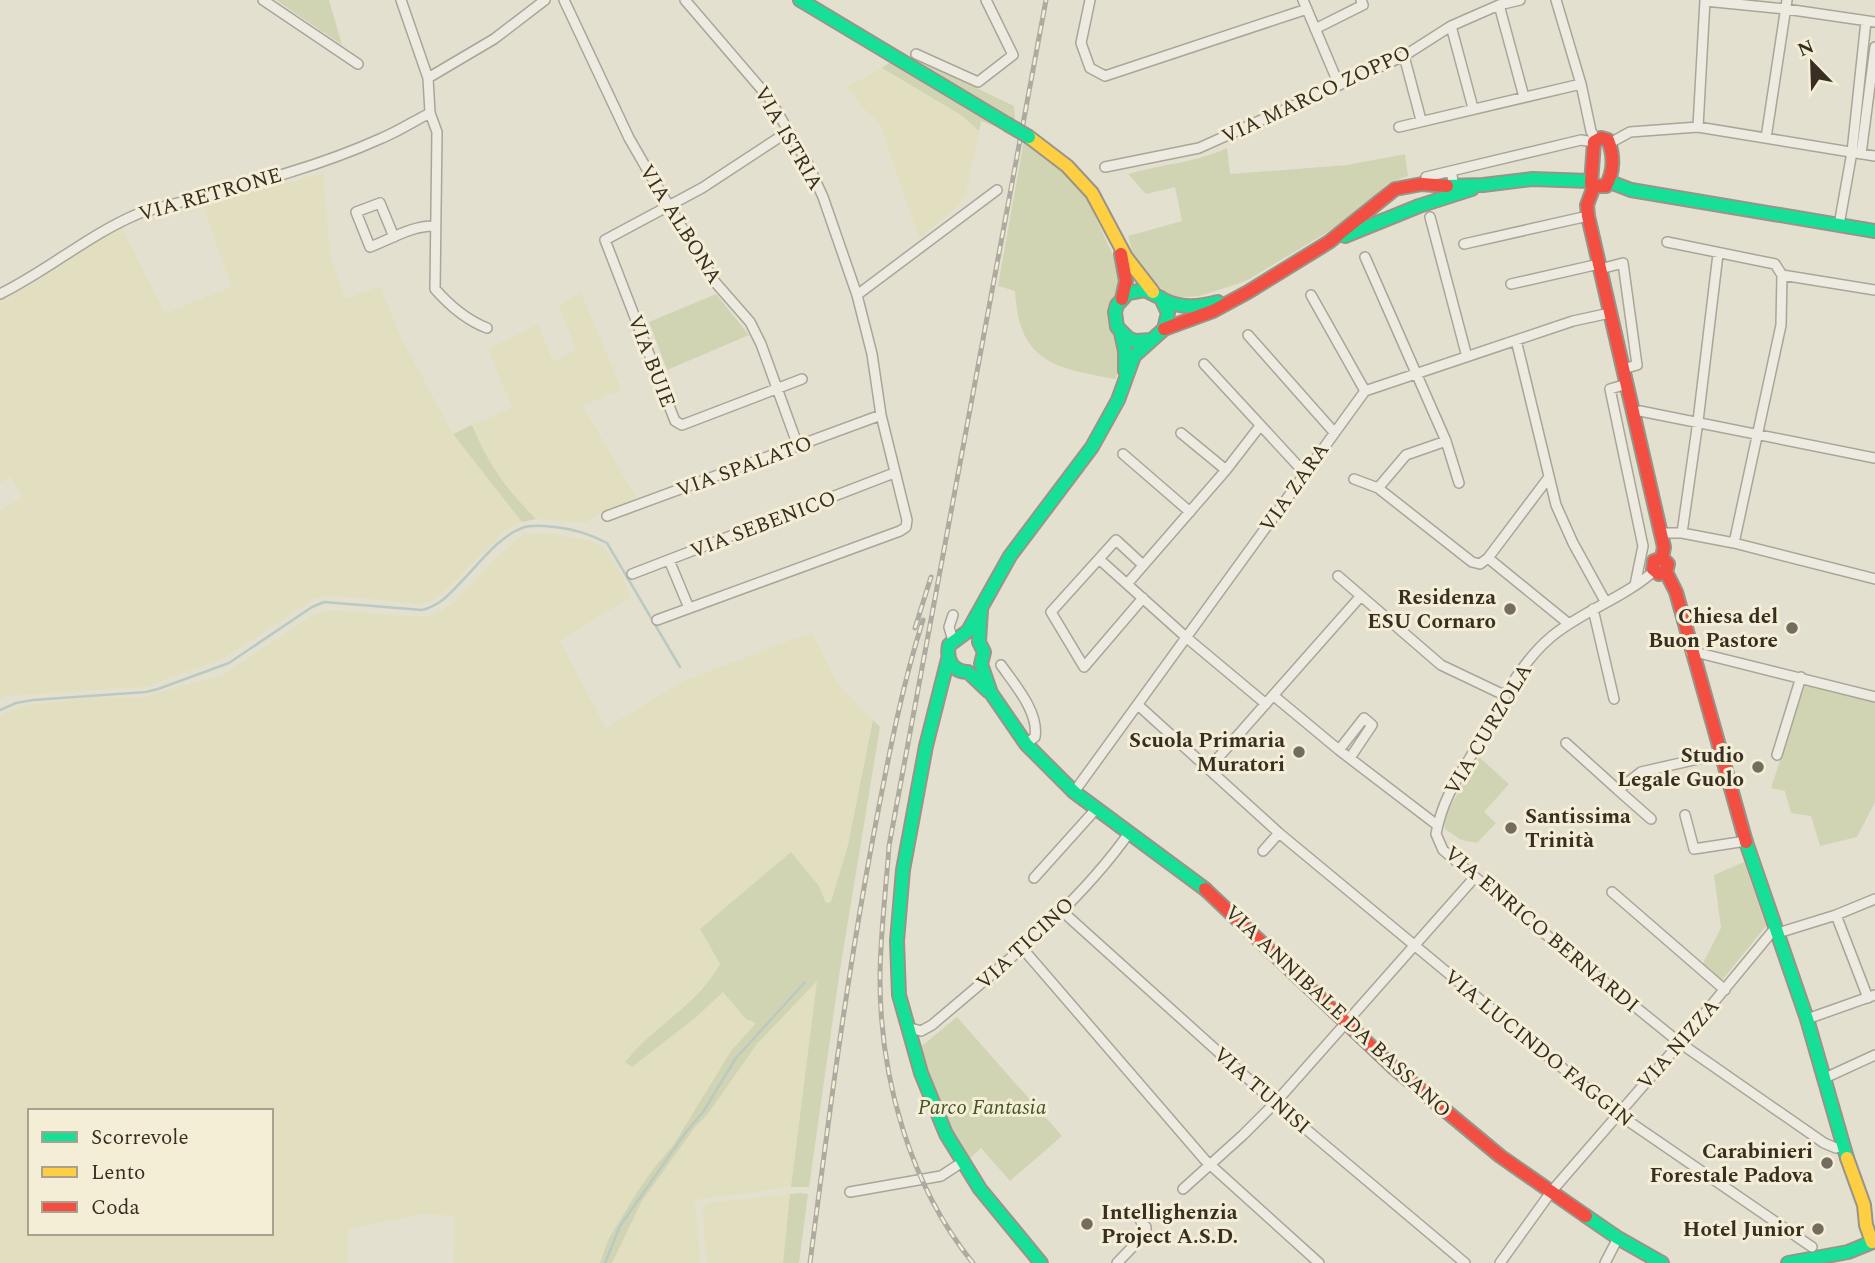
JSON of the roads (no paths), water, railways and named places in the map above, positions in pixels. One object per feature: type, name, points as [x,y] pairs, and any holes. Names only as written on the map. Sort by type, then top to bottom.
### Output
[{"type":"street","points":[[263,0],[358,64]]},
{"type":"street","points":[[401,0],[428,78],[430,113],[437,131],[435,289],[445,302],[470,322],[487,328]]},
{"type":"street","points":[[428,78],[494,39],[545,0]]},
{"type":"street","name":"VIA ALBONA","points":[[564,0],[629,138],[668,206],[715,282],[750,322],[761,344],[798,446]]},
{"type":"street","name":"VIA ISTRIA","points":[[685,0],[760,85],[807,162],[823,197],[857,296],[872,354],[881,415],[907,520],[906,527],[900,531],[688,608]]},
{"type":"street","points":[[800,0],[1029,137],[1059,159],[1087,185],[1106,213],[1137,274],[1157,295],[1168,313],[1164,329]]},
{"type":"street","points":[[916,54],[978,82],[1013,55],[986,0]]},
{"type":"street","points":[[1090,0],[1081,43],[1090,68],[1105,76],[1305,5],[1339,85]]},
{"type":"street","points":[[1315,29],[1363,5],[1361,0]]},
{"type":"street","name":"VIA MARCO ZOPPO","points":[[1105,167],[1199,148],[1404,56],[1451,26],[1499,5],[1520,0]]},
{"type":"street","points":[[1556,0],[1595,141],[1588,216],[1661,533],[1664,547],[1662,558],[1668,564],[1660,572],[1676,592],[1746,841],[1807,1019],[1843,1146],[1864,1205],[1866,1225],[1874,1241],[1848,1251],[1788,1263]]},
{"type":"street","points":[[1698,127],[1705,1],[1791,5],[1871,21],[1856,153]]},
{"type":"street","points":[[1499,5],[1524,97]]},
{"type":"street","points":[[1766,138],[1791,5]]},
{"type":"street","points":[[1451,26],[1473,108]]},
{"type":"street","points":[[1839,225],[1856,153],[1875,47]]},
{"type":"street","points":[[1404,56],[1421,120]]},
{"type":"street","points":[[1399,127],[1581,84]]},
{"type":"street","name":"VIA RETRONE","points":[[0,294],[40,273],[73,248],[139,213],[336,157],[384,137],[430,113]]},
{"type":"street","points":[[1610,142],[1630,132],[1698,127],[1875,156]]},
{"type":"street","points":[[668,206],[702,188],[789,131]]},
{"type":"street","points":[[1426,177],[1581,140],[1604,139],[1610,142]]},
{"type":"street","points":[[1610,142],[1610,182]]},
{"type":"street","points":[[1451,171],[1454,186]]},
{"type":"street","points":[[1039,1261],[961,1163],[930,1101],[898,992],[898,913],[910,830],[930,725],[948,659],[947,649],[981,610],[1010,556],[1093,447],[1118,400],[1134,356],[1164,329],[1213,311],[1248,292],[1328,243],[1395,189],[1422,184],[1483,185],[1532,179],[1592,183],[1603,187],[1610,182]]},
{"type":"street","points":[[1610,182],[1631,190],[1875,231]]},
{"type":"street","points":[[1328,243],[1419,206],[1483,185]]},
{"type":"street","points":[[857,296],[997,190]]},
{"type":"street","points":[[394,237],[380,203],[356,212],[370,247],[423,226],[435,226]]},
{"type":"street","name":"VIA BUIE","points":[[668,206],[605,240],[675,421],[682,425],[802,379]]},
{"type":"street","points":[[1464,244],[1588,216]]},
{"type":"street","points":[[1430,217],[1467,357]]},
{"type":"street","points":[[1667,242],[1774,264],[1782,275],[1781,326],[1734,543]]},
{"type":"street","points":[[1119,243],[1126,281],[1122,299],[1115,312],[1125,351],[1125,378]]},
{"type":"street","points":[[1682,533],[1718,254]]},
{"type":"street","points":[[1364,257],[1446,441],[1459,482]]},
{"type":"street","points":[[1511,284],[1623,264],[1637,365],[1623,369]]},
{"type":"street","points":[[1782,275],[1875,290]]},
{"type":"street","points":[[1122,299],[1136,290],[1157,295],[1172,305],[1188,308],[1248,292]]},
{"type":"street","points":[[1311,295],[1365,391],[1573,321],[1610,313]]},
{"type":"street","points":[[1121,333],[1135,341],[1152,340]]},
{"type":"street","points":[[1248,335],[1333,431]]},
{"type":"street","points":[[1516,340],[1556,505],[1573,543],[1605,601]]},
{"type":"street","points":[[1204,364],[1259,426],[1306,471]]},
{"type":"street","points":[[1626,384],[1610,388],[1643,546],[1635,585]]},
{"type":"street","name":"VIA ZARA","points":[[1074,792],[1187,639],[1333,431],[1365,391]]},
{"type":"street","points":[[1633,413],[1640,411],[1698,421],[1875,457]]},
{"type":"street","name":"VIA SPALATO","points":[[607,516],[881,415]]},
{"type":"street","points":[[1127,584],[1226,470],[1259,426]]},
{"type":"street","points":[[1181,433],[1226,470]]},
{"type":"street","points":[[1378,488],[1406,455],[1446,441]]},
{"type":"street","points":[[1123,454],[1190,512]]},
{"type":"street","name":"VIA SEBENICO","points":[[632,574],[894,473]]},
{"type":"street","points":[[1354,479],[1378,488],[1472,562],[1480,564],[1488,558],[1549,477]]},
{"type":"street","points":[[1532,500],[1543,498],[1556,505]]},
{"type":"street","points":[[1661,533],[1682,533],[1734,543],[1875,579]]},
{"type":"street","points":[[1143,565],[1115,540],[1051,612],[1084,667],[1143,598]]},
{"type":"street","points":[[1488,558],[1569,624]]},
{"type":"street","points":[[1099,559],[1187,639],[1266,704]]},
{"type":"street","points":[[657,620],[688,608],[668,560]]},
{"type":"street","name":"VIA CURZOLA","points":[[1437,825],[1448,792],[1480,741],[1504,695],[1536,652],[1569,624],[1605,601],[1660,572]]},
{"type":"street","points":[[1338,576],[1441,665],[1504,695]]},
{"type":"street","points":[[1209,768],[1360,597]]},
{"type":"street","points":[[1593,609],[1614,699]]},
{"type":"street","name":"VIA ANNIBALE DA BASSANO","points":[[981,610],[979,642],[984,652],[981,664],[991,693],[1026,744],[1074,792],[1196,880],[1346,1023],[1445,1112],[1551,1192],[1618,1238],[1662,1263]]},
{"type":"street","points":[[953,615],[949,627],[958,638],[979,642]]},
{"type":"street","points":[[1691,653],[1801,677],[1875,697]]},
{"type":"street","name":"VIA ANNIBALE DA BASSANO","points":[[948,659],[951,665],[965,672],[991,693]]},
{"type":"street","points":[[939,694],[951,678],[981,664]]},
{"type":"street","points":[[1001,665],[1023,696],[1037,726],[1035,737],[1026,744]]},
{"type":"street","points":[[1777,755],[1801,677]]},
{"type":"street","name":"VIA ENRICO BERNARDI","points":[[1274,696],[1437,825],[1436,834],[1443,850],[1680,1043],[1824,1143],[1836,1148],[1843,1146]]},
{"type":"street","name":"VIA LUCINDO FAGGIN","points":[[1138,705],[1279,833],[1618,1114],[1812,1247]]},
{"type":"street","points":[[1339,750],[1364,718],[1372,725],[1350,758]]},
{"type":"street","points":[[1566,743],[1651,819]]},
{"type":"street","points":[[1618,790],[1641,772],[1720,754]]},
{"type":"street","points":[[1034,878],[1096,809]]},
{"type":"street","points":[[1685,815],[1694,849],[1746,841]]},
{"type":"street","name":"VIA TICINO","points":[[907,1027],[921,1031],[932,1025],[1023,949],[1063,912],[1129,833]]},
{"type":"street","points":[[1263,851],[1279,833]]},
{"type":"street","points":[[1183,1189],[1275,1103],[1475,877]]},
{"type":"street","points":[[1612,892],[1725,990]]},
{"type":"street","points":[[1777,930],[1836,915],[1875,898]]},
{"type":"street","name":"VIA TUNISI","points":[[1063,912],[1275,1103],[1465,1263]]},
{"type":"street","points":[[1807,1019],[1871,997],[1836,915]]},
{"type":"street","name":"VIA NIZZA","points":[[1500,1263],[1551,1192],[1777,930]]},
{"type":"street","points":[[1023,949],[1210,1165],[1320,1263]]},
{"type":"street","points":[[1825,1078],[1875,1055]]},
{"type":"street","points":[[850,1192],[941,1176],[961,1163]]},
{"type":"street","points":[[1864,1205],[1875,1218]]},
{"type":"street","points":[[1117,1263],[1144,1236],[1146,1227],[1141,1222]]},
{"type":"street","points":[[1605,1263],[1618,1238]]},
{"type":"waterway","points":[[0,710],[33,700],[158,689],[229,663],[312,607],[324,602],[422,610],[428,608],[448,596],[505,538],[522,528],[534,526],[575,531],[607,543],[680,667]]},
{"type":"waterway","points":[[605,1263],[620,1226],[703,1112],[736,1058],[805,982]]},
{"type":"railway","points":[[973,1263],[932,1200],[903,1129],[893,1092],[881,1016],[881,946],[889,846],[1046,0]]},
{"type":"railway","points":[[915,628],[931,577]]},
{"type":"railway","points":[[810,1263],[866,877],[896,720],[923,620]]},
{"type":"place","name":"Residenza ESU Cornaro","points":[[1510,609]]},
{"type":"place","name":"Chiesa del Buon Pastore","points":[[1792,628]]},
{"type":"place","name":"Scuola Primaria Muratori","points":[[1299,752]]},
{"type":"place","name":"Studio Legale Guolo","points":[[1758,767]]},
{"type":"place","name":"Santissima Trinità","points":[[1511,828]]},
{"type":"place","name":"Carabinieri Forestale Padova","points":[[1827,1163]]},
{"type":"place","name":"Intellighenzia Project A.S.D.","points":[[1087,1224]]},
{"type":"place","name":"Hotel Junior","points":[[1818,1229]]},
{"type":"park label","name":"Parco Fantasia","points":[[982,1107]]}]
